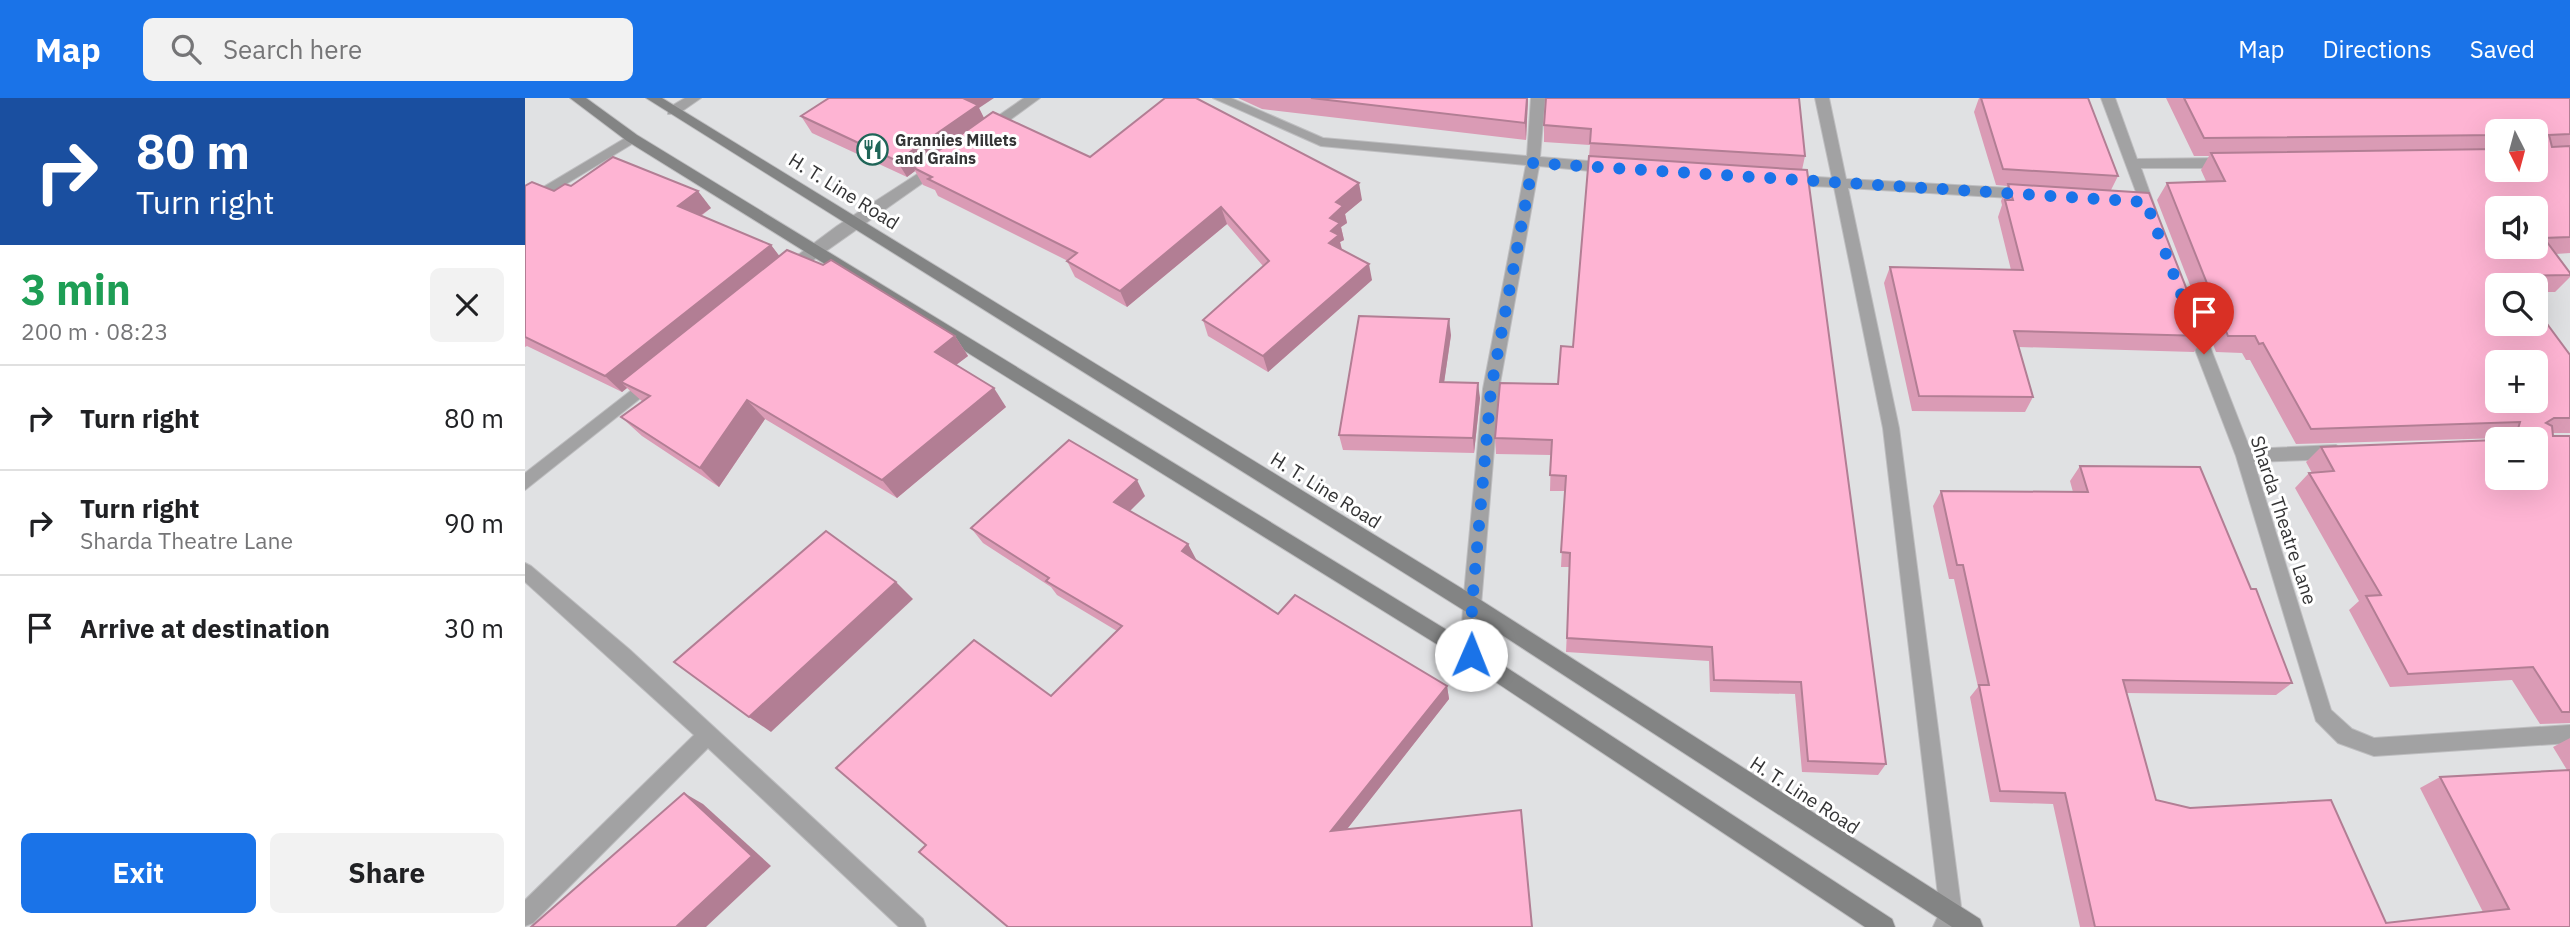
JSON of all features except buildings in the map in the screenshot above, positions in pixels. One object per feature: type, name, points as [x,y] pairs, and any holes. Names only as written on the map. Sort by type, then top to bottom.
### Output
[{"type":"street","points":[[577,98],[632,138],[815,248],[1471,655],[1884,927]]},
{"type":"street","name":"H. T. Line Road","points":[[653,98],[1472,605],[1948,921],[1972,927]]},
{"type":"street","points":[[673,111],[694,98]]},
{"type":"street","points":[[978,137],[1033,98]]},
{"type":"street","points":[[1220,98],[1321,142],[1533,163],[1630,169]]},
{"type":"street","points":[[1471,655],[1472,605],[1491,389],[1533,163],[1538,98]]},
{"type":"street","points":[[1822,98],[1891,428],[1948,921]]},
{"type":"street","points":[[2108,98],[2133,164],[2139,201],[2156,227]]},
{"type":"street","points":[[525,204],[632,138]]},
{"type":"street","points":[[772,283],[815,248],[856,223],[956,153]]},
{"type":"street","points":[[2133,164],[2241,163]]},
{"type":"street","points":[[1769,178],[2048,196]]},
{"type":"street","name":"Sharda Theatre Lane","points":[[2185,303],[2243,456],[2323,715],[2345,736],[2374,747],[2570,734]]},
{"type":"street","points":[[525,483],[665,370]]},
{"type":"street","points":[[2243,456],[2350,452]]},
{"type":"street","points":[[525,571],[708,734],[915,927]]},
{"type":"street","points":[[525,915],[708,734]]},
{"type":"place","name":"Grannies Millets and Grains","points":[[872,149]]},
{"type":"route","points":[[1471,655],[1472,605],[1491,389],[1533,163],[2146,202],[2204,354]]}]
